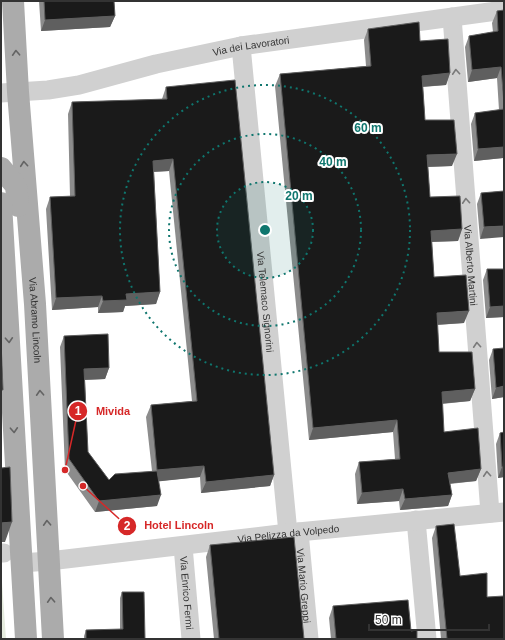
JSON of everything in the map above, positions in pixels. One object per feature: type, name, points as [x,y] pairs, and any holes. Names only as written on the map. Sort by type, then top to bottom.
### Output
[{"type":"main road","name":"Via Abramo Lincoln","points":[[14,1],[10,92],[32,258],[54,639]]},
{"type":"main road","points":[[1,168],[16,186],[22,242],[32,258]]},
{"type":"main road","points":[[1,203],[9,556],[26,639]]},
{"type":"street","name":"Via dei Lavoratori","points":[[10,92],[48,90],[79,85],[156,64],[241,46],[504,10]]},
{"type":"street","name":"Via Alberto Martini","points":[[452,17],[497,513]]},
{"type":"street","name":"Via Telemaco Signorini","points":[[241,46],[293,533]]},
{"type":"street","name":"Via Pelizza da Volpedo","points":[[9,556],[49,562],[293,533],[497,513]]},
{"type":"street","points":[[416,520],[427,639]]},
{"type":"street","name":"Via Mario Greppi","points":[[293,533],[309,639]]},
{"type":"street","name":"Via Enrico Fermi","points":[[183,546],[192,639]]},
{"type":"shaded area","points":[[1,568],[6,639],[1,639]]},
{"type":"building","points":[[44,1],[114,1],[115,16],[45,20]]},
{"type":"building","points":[[504,10],[504,104],[501,67],[472,70],[469,36],[498,31],[497,11]]},
{"type":"building","points":[[419,22],[420,41],[448,39],[450,73],[422,76],[425,120],[454,120],[457,154],[427,155],[430,197],[460,196],[462,229],[431,231],[434,277],[466,275],[469,311],[437,313],[439,352],[472,352],[475,389],[442,392],[444,432],[478,428],[481,469],[448,473],[452,495],[405,499],[403,489],[362,493],[359,462],[400,459],[397,420],[313,428],[280,74],[371,66],[368,29]]},
{"type":"building","points":[[235,80],[274,475],[206,482],[204,466],[157,470],[151,405],[197,401],[173,159],[153,161],[160,292],[126,294],[127,300],[103,301],[102,296],[56,298],[50,197],[75,196],[72,102],[167,99],[166,87]]},
{"type":"building","points":[[504,109],[504,147],[478,149],[475,113]]},
{"type":"building","points":[[504,191],[504,226],[484,227],[481,193]]},
{"type":"building","points":[[487,269],[504,269],[504,306],[490,307]]},
{"type":"building","points":[[108,334],[109,368],[84,369],[88,452],[109,480],[115,474],[157,471],[161,495],[99,501],[69,459],[64,336]]},
{"type":"building","points":[[1,341],[3,390],[1,390]]},
{"type":"building","points":[[504,348],[504,386],[496,388],[493,349]]},
{"type":"building","points":[[504,432],[504,467],[502,467],[500,433]]},
{"type":"building","points":[[10,467],[12,522],[1,523],[1,468]]},
{"type":"building","points":[[454,524],[460,576],[487,573],[487,597],[504,596],[504,639],[447,639],[436,526]]},
{"type":"building","points":[[294,537],[304,639],[219,639],[210,545]]},
{"type":"building","points":[[122,592],[144,592],[145,639],[86,639],[86,630],[123,629]]},
{"type":"building","points":[[408,600],[411,631],[417,630],[417,639],[336,639],[333,606]]},
{"type":"place","name":"Mivida","points":[[65,470]]},
{"type":"place","name":"Hotel Lincoln","points":[[83,486]]}]
